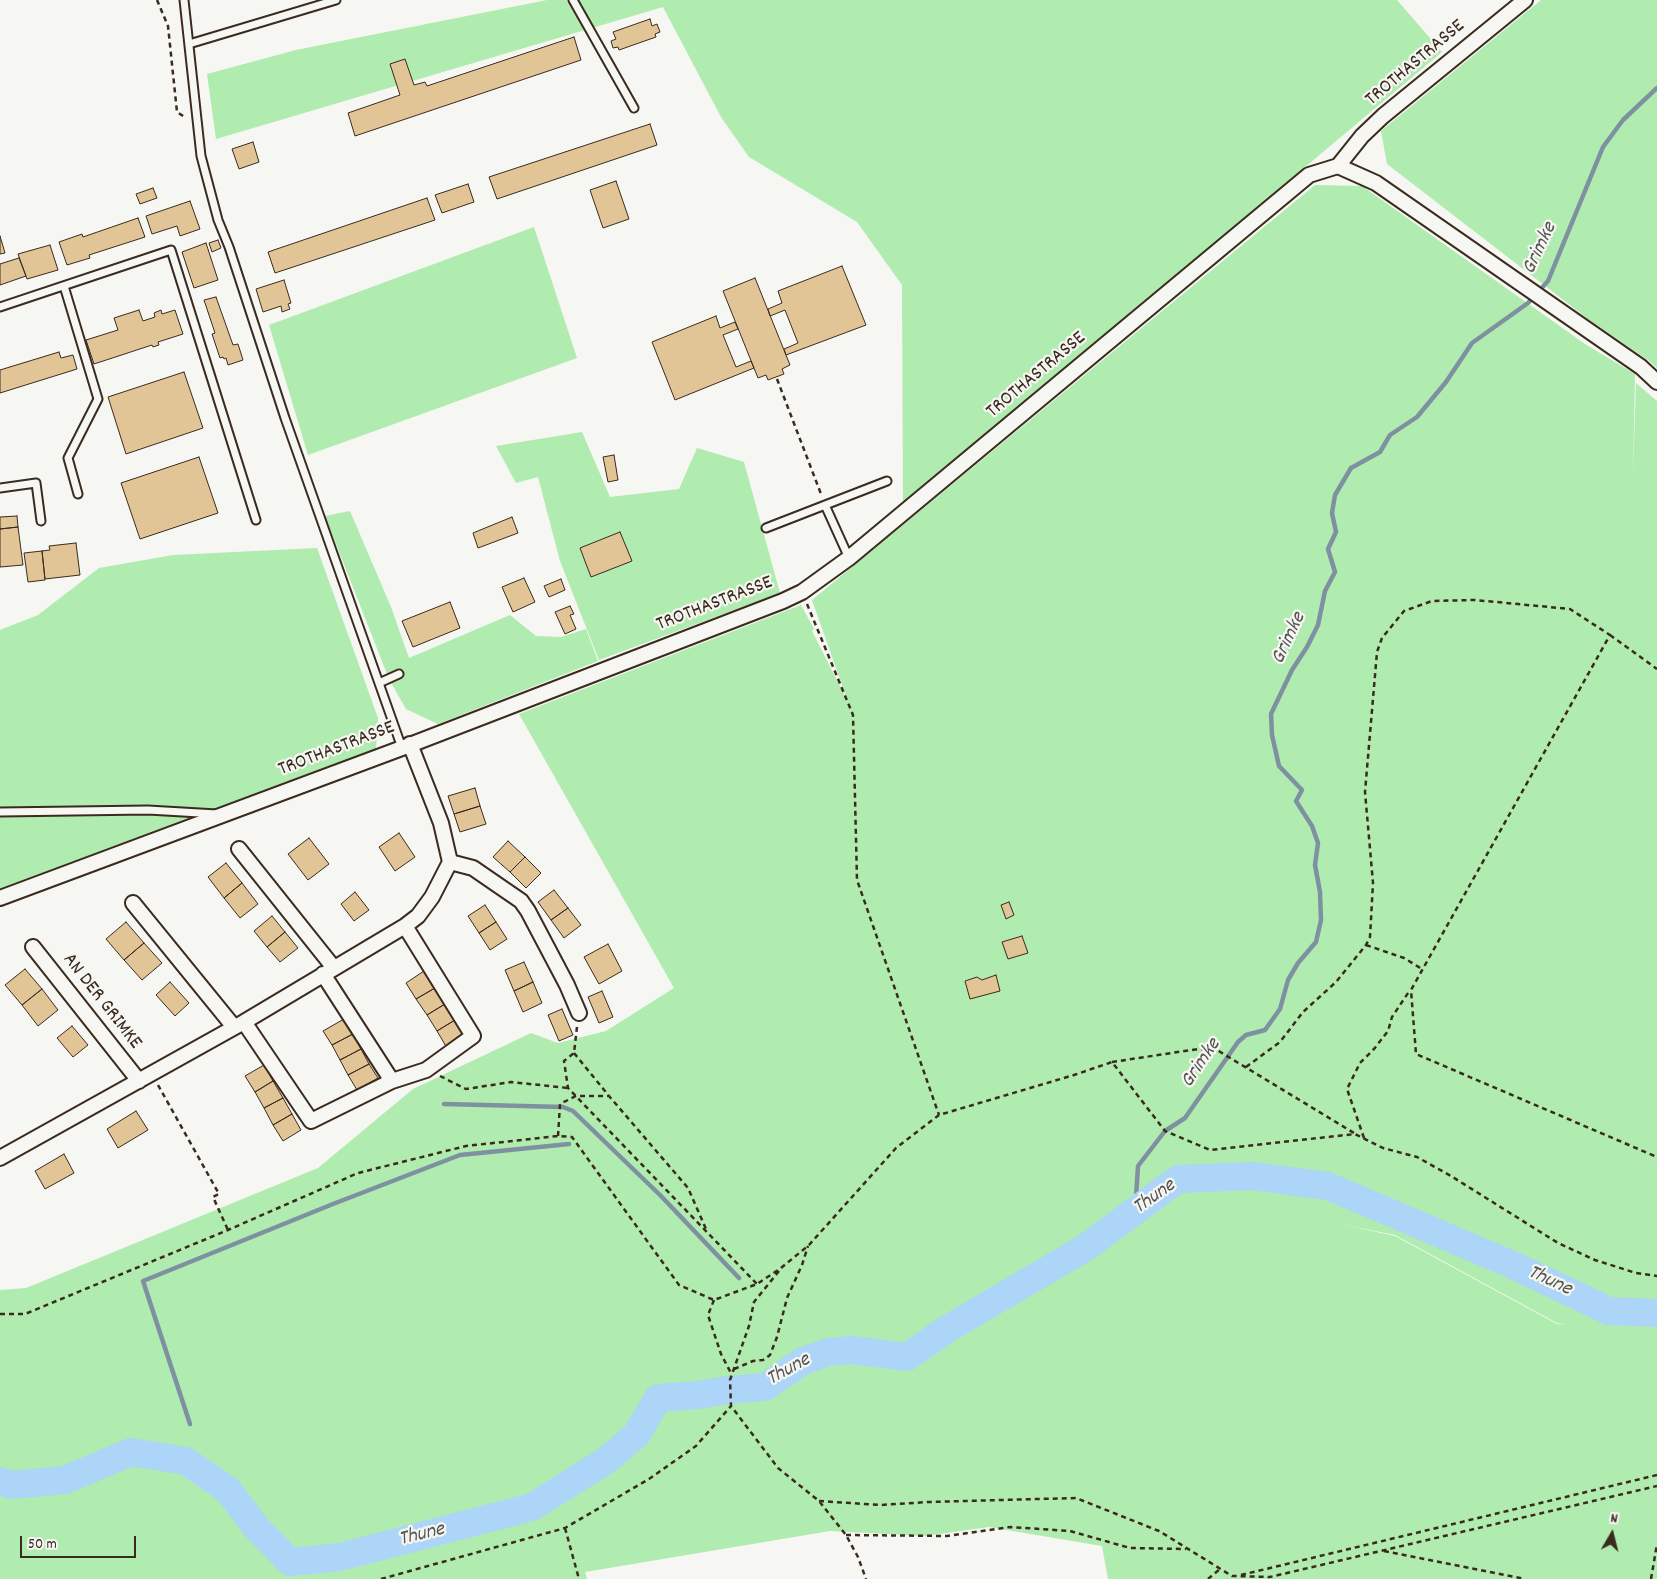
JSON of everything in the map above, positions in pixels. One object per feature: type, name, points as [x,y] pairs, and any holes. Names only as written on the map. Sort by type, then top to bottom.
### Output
[{"type":"street","name":"TROTHASTRASSE","points":[[0,898],[406,746],[765,608],[802,592],[849,558],[1309,175],[1338,166],[1362,136],[1383,116],[1525,0]]},
{"type":"street","points":[[1338,166],[1376,184],[1641,367],[1657,382]]},
{"type":"street","points":[[406,746],[441,823],[450,862],[473,868],[521,901],[568,985],[579,1013]]},
{"type":"street","points":[[239,849],[329,971],[392,1082]]},
{"type":"street","name":"AN DER GRIMKE","points":[[0,1158],[239,1025],[406,926],[418,916],[432,897],[450,862]]},
{"type":"street","points":[[133,903],[239,1025],[311,1121],[392,1082],[426,1070],[473,1036],[406,926]]},
{"type":"street","name":"AN DER GRIMKE","points":[[32,947],[139,1081]]},
{"type":"lane","points":[[184,0],[201,156],[218,220],[285,418],[379,683],[406,746]]},
{"type":"lane","points":[[189,44],[336,0]]},
{"type":"lane","points":[[573,0],[634,108]]},
{"type":"lane","points":[[0,307],[172,250],[256,520]]},
{"type":"lane","points":[[64,286],[98,399],[68,458],[78,494]]},
{"type":"lane","points":[[766,528],[887,481]]},
{"type":"lane","points":[[0,488],[36,483],[41,521]]},
{"type":"lane","points":[[825,505],[849,558]]},
{"type":"lane","points":[[379,683],[399,674]]},
{"type":"lane","points":[[0,812],[148,810],[225,814]]},
{"type":"path","points":[[157,0],[168,26],[176,112],[185,118],[197,122]]},
{"type":"path","points":[[776,379],[825,505]]},
{"type":"path","points":[[802,592],[853,715],[857,880],[939,1115]]},
{"type":"path","points":[[1246,1067],[1280,1042],[1303,1012],[1336,982],[1366,945],[1370,937],[1372,883],[1365,792],[1377,652],[1382,638],[1404,612],[1432,601],[1475,600],[1570,609],[1657,669]]},
{"type":"path","points":[[1364,1138],[1347,1090],[1360,1063],[1388,1031],[1392,1017],[1410,990],[1610,635]]},
{"type":"path","points":[[1366,945],[1404,958],[1422,968]]},
{"type":"path","points":[[1410,990],[1416,1054],[1657,1157]]},
{"type":"path","points":[[579,1013],[574,1053],[564,1061],[568,1088],[757,1284]]},
{"type":"path","points":[[0,1314],[25,1314],[228,1230],[358,1173],[466,1146],[558,1136],[572,1137],[679,1285],[714,1300],[757,1284],[781,1268],[808,1245],[896,1148],[939,1115],[1112,1062],[1198,1049],[1217,1050],[1355,1134],[1384,1148],[1417,1157],[1452,1176],[1558,1243],[1595,1260],[1636,1273],[1657,1276]]},
{"type":"path","points":[[574,1053],[688,1188],[707,1232]]},
{"type":"path","points":[[1112,1062],[1165,1131],[1210,1150],[1355,1134]]},
{"type":"path","points":[[426,1070],[466,1088],[510,1082],[568,1088]]},
{"type":"path","points":[[152,1074],[219,1194],[213,1197],[228,1230]]},
{"type":"path","points":[[558,1136],[560,1104],[576,1096],[609,1096]]},
{"type":"path","points":[[733,1370],[753,1361],[763,1360],[770,1355],[777,1337],[787,1298],[802,1265],[808,1245]]},
{"type":"path","points":[[781,1268],[754,1302],[749,1326],[730,1380],[731,1406],[778,1468],[819,1501],[846,1535],[858,1557],[866,1579]]},
{"type":"path","points":[[714,1300],[708,1315],[721,1354],[732,1375]]},
{"type":"path","points":[[381,1579],[565,1528],[649,1479],[696,1446],[731,1406]]},
{"type":"path","points":[[1237,1578],[1657,1475]]},
{"type":"path","points":[[819,1501],[880,1506],[928,1502],[1076,1498],[1159,1531],[1237,1578],[1270,1577],[1657,1486]]},
{"type":"path","points":[[846,1535],[947,1536],[1010,1527],[1070,1531],[1130,1548],[1188,1549]]},
{"type":"path","points":[[565,1528],[579,1579]]},
{"type":"path","points":[[1650,1579],[1657,1544]]},
{"type":"path","points":[[1384,1550],[1525,1579]]},
{"type":"path","points":[[1208,1579],[1221,1569]]},
{"type":"green space","points":[[547,0],[1397,0],[1442,52],[903,505],[902,285],[857,222],[749,157],[721,117],[663,7],[216,139],[207,74],[296,50]]},
{"type":"green space","points":[[1541,0],[1657,0],[1657,368],[1588,319],[1387,164],[1381,131]]},
{"type":"green space","points":[[1315,185],[1362,186],[1585,344],[1635,374],[1633,479],[1636,383],[1657,401],[1657,1579],[1108,1579],[1102,1546],[989,1527],[925,1536],[830,1531],[585,1572],[587,1579],[0,1579],[0,1290],[26,1288],[318,1168],[413,1089],[531,1033],[558,1043],[606,1031],[674,988],[519,714],[801,605],[848,702],[812,600]],"holes":[[[1340,1224],[1395,1235],[1557,1323],[1565,1325],[1557,1324],[1395,1236]]]},
{"type":"green space","points":[[534,227],[577,358],[308,455],[269,325]]},
{"type":"green space","points":[[582,432],[610,497],[679,489],[697,448],[744,462],[780,593],[599,660],[560,561],[538,477],[516,483],[496,446]]},
{"type":"green space","points":[[350,511],[391,607],[409,658],[510,615],[536,636],[561,637],[586,629],[598,661],[438,724],[406,709],[389,679],[325,516]]},
{"type":"green space","points":[[317,548],[378,718],[376,749],[0,890],[0,630],[38,615],[99,568],[173,555]]},
{"type":"building","points":[[650,19],[652,26],[657,24],[660,32],[655,34],[656,37],[619,50],[618,47],[613,48],[611,41],[616,39],[613,32]]},
{"type":"building","points":[[574,37],[581,60],[355,136],[348,113],[400,95],[390,64],[405,59],[414,85],[425,82],[427,86]]},
{"type":"building","points":[[650,124],[657,145],[497,199],[489,177]]},
{"type":"building","points":[[253,142],[259,162],[239,169],[232,149]]},
{"type":"building","points":[[616,181],[629,219],[603,228],[590,190]]},
{"type":"building","points":[[468,184],[474,202],[442,213],[435,195]]},
{"type":"building","points":[[153,188],[157,198],[140,204],[136,194]]},
{"type":"building","points":[[427,198],[435,220],[275,273],[268,252]]},
{"type":"building","points":[[190,201],[200,229],[180,236],[177,226],[152,234],[146,216]]},
{"type":"building","points":[[138,218],[145,237],[89,255],[90,258],[67,265],[59,242],[82,234],[83,237]]},
{"type":"building","points":[[0,236],[5,253],[0,254]]},
{"type":"building","points":[[218,240],[221,248],[212,252],[209,243]]},
{"type":"building","points":[[206,243],[218,280],[194,288],[182,252]]},
{"type":"building","points":[[50,245],[58,270],[27,279],[18,254]]},
{"type":"building","points":[[19,258],[26,276],[0,285],[0,264]]},
{"type":"building","points":[[842,266],[866,325],[786,355],[784,349],[798,343],[785,310],[770,316],[768,309],[782,303],[778,291]]},
{"type":"building","points":[[755,278],[790,365],[782,369],[784,374],[768,380],[766,375],[758,378],[723,291]]},
{"type":"building","points":[[284,280],[291,303],[288,304],[290,309],[282,312],[281,306],[263,312],[256,289]]},
{"type":"building","points":[[216,297],[233,345],[238,344],[243,360],[228,365],[226,358],[220,358],[212,334],[215,333],[204,300]]},
{"type":"building","points":[[139,310],[143,321],[155,317],[154,313],[161,310],[162,314],[175,310],[183,334],[158,342],[159,345],[153,347],[152,345],[94,364],[86,340],[118,330],[114,318]]},
{"type":"building","points":[[716,316],[720,328],[735,322],[738,329],[723,335],[736,367],[751,361],[754,368],[675,400],[652,342]]},
{"type":"building","points":[[59,352],[61,358],[73,355],[77,369],[0,393],[0,370]]},
{"type":"building","points":[[184,372],[203,428],[126,454],[108,397]]},
{"type":"building","points":[[614,455],[618,480],[608,482],[603,457]]},
{"type":"building","points":[[199,457],[218,513],[140,539],[121,483]]},
{"type":"building","points":[[17,516],[18,527],[0,529],[0,517]]},
{"type":"building","points":[[512,517],[518,533],[478,548],[473,533]]},
{"type":"building","points":[[18,527],[23,565],[0,567],[0,529]]},
{"type":"building","points":[[620,532],[632,561],[591,577],[580,548]]},
{"type":"building","points":[[76,543],[80,575],[45,579],[42,551],[50,550],[49,546]]},
{"type":"building","points":[[42,551],[45,580],[28,582],[24,553]]},
{"type":"building","points":[[524,578],[535,602],[513,612],[502,587]]},
{"type":"building","points":[[561,579],[565,590],[549,597],[544,586]]},
{"type":"building","points":[[450,602],[460,628],[413,647],[402,621]]},
{"type":"building","points":[[570,606],[574,614],[570,615],[576,629],[565,634],[555,612]]},
{"type":"building","points":[[475,788],[480,806],[454,814],[448,796]]},
{"type":"building","points":[[480,806],[486,824],[460,832],[454,814]]},
{"type":"building","points":[[399,833],[415,857],[395,871],[379,847]]},
{"type":"building","points":[[309,838],[329,864],[308,880],[288,854]]},
{"type":"building","points":[[508,841],[525,857],[510,872],[493,857]]},
{"type":"building","points":[[525,857],[541,873],[526,888],[510,872]]},
{"type":"building","points":[[226,863],[242,883],[224,898],[208,877]]},
{"type":"building","points":[[242,883],[258,904],[240,918],[224,898]]},
{"type":"building","points":[[554,890],[568,908],[551,920],[538,902]]},
{"type":"building","points":[[355,892],[369,910],[354,921],[341,904]]},
{"type":"building","points":[[1009,902],[1014,915],[1006,919],[1001,905]]},
{"type":"building","points":[[485,905],[496,922],[479,933],[468,916]]},
{"type":"building","points":[[568,908],[581,925],[564,938],[551,920]]},
{"type":"building","points":[[272,916],[285,932],[267,947],[254,931]]},
{"type":"building","points":[[126,922],[144,943],[124,960],[106,939]]},
{"type":"building","points":[[496,922],[507,939],[490,950],[479,933]]},
{"type":"building","points":[[285,932],[298,948],[280,962],[267,947]]},
{"type":"building","points":[[1022,936],[1028,953],[1008,959],[1002,942]]},
{"type":"building","points":[[144,943],[162,963],[142,980],[124,960]]},
{"type":"building","points":[[608,944],[622,971],[599,984],[584,957]]},
{"type":"building","points":[[524,962],[533,982],[514,991],[505,970]]},
{"type":"building","points":[[25,969],[42,989],[22,1005],[5,985]]},
{"type":"building","points":[[424,971],[435,988],[416,999],[406,983]]},
{"type":"building","points":[[996,975],[1000,991],[970,999],[965,981],[977,977],[982,980]]},
{"type":"building","points":[[170,982],[189,1003],[175,1016],[156,995]]},
{"type":"building","points":[[533,982],[542,1003],[523,1012],[514,991]]},
{"type":"building","points":[[435,988],[445,1004],[427,1015],[416,999]]},
{"type":"building","points":[[42,989],[58,1010],[38,1026],[22,1005]]},
{"type":"building","points":[[602,991],[613,1017],[599,1023],[588,997]]},
{"type":"building","points":[[445,1004],[455,1020],[437,1031],[427,1015]]},
{"type":"building","points":[[562,1009],[573,1035],[559,1041],[548,1015]]},
{"type":"building","points":[[344,1019],[353,1034],[332,1045],[323,1031]]},
{"type":"building","points":[[455,1020],[466,1036],[447,1048],[437,1031]]},
{"type":"building","points":[[72,1026],[88,1045],[73,1057],[57,1038]]},
{"type":"building","points":[[353,1034],[361,1049],[340,1060],[332,1045]]},
{"type":"building","points":[[361,1049],[369,1064],[348,1075],[340,1060]]},
{"type":"building","points":[[369,1064],[378,1078],[357,1090],[348,1075]]},
{"type":"building","points":[[264,1065],[273,1081],[255,1092],[245,1076]]},
{"type":"building","points":[[273,1081],[283,1098],[264,1108],[255,1092]]},
{"type":"building","points":[[283,1098],[292,1114],[273,1125],[264,1108]]},
{"type":"building","points":[[136,1111],[148,1130],[118,1148],[107,1129]]},
{"type":"building","points":[[292,1114],[301,1130],[283,1141],[273,1125]]},
{"type":"building","points":[[64,1154],[74,1173],[45,1189],[35,1171]]},
{"type":"waterway","name":"Grimke","points":[[1135,1213],[1138,1166],[1165,1131],[1185,1118],[1238,1042],[1246,1035],[1265,1030],[1280,1009],[1288,980],[1298,963],[1316,942],[1321,920],[1320,892],[1315,865],[1318,843],[1312,826],[1296,801],[1302,790],[1279,766],[1272,735],[1271,714],[1292,670],[1318,625],[1325,591],[1335,572],[1328,549],[1336,532],[1332,513],[1335,495],[1351,468],[1380,452],[1390,435],[1417,417],[1446,382],[1472,343],[1528,303],[1548,281],[1603,147],[1623,120],[1657,88]]},
{"type":"waterway","points":[[444,1104],[563,1107],[573,1111],[661,1196],[739,1278]]},
{"type":"waterway","points":[[190,1424],[143,1281],[460,1155],[569,1144]]},
{"type":"waterway","name":"Thune","points":[[0,1481],[11,1485],[65,1480],[131,1452],[186,1461],[228,1490],[256,1527],[290,1562],[340,1557],[532,1507],[607,1460],[637,1434],[658,1398],[765,1387],[803,1361],[829,1352],[852,1350],[907,1357],[947,1329],[1085,1248],[1178,1179],[1252,1176],[1328,1186],[1515,1266],[1609,1311],[1657,1313]]}]
